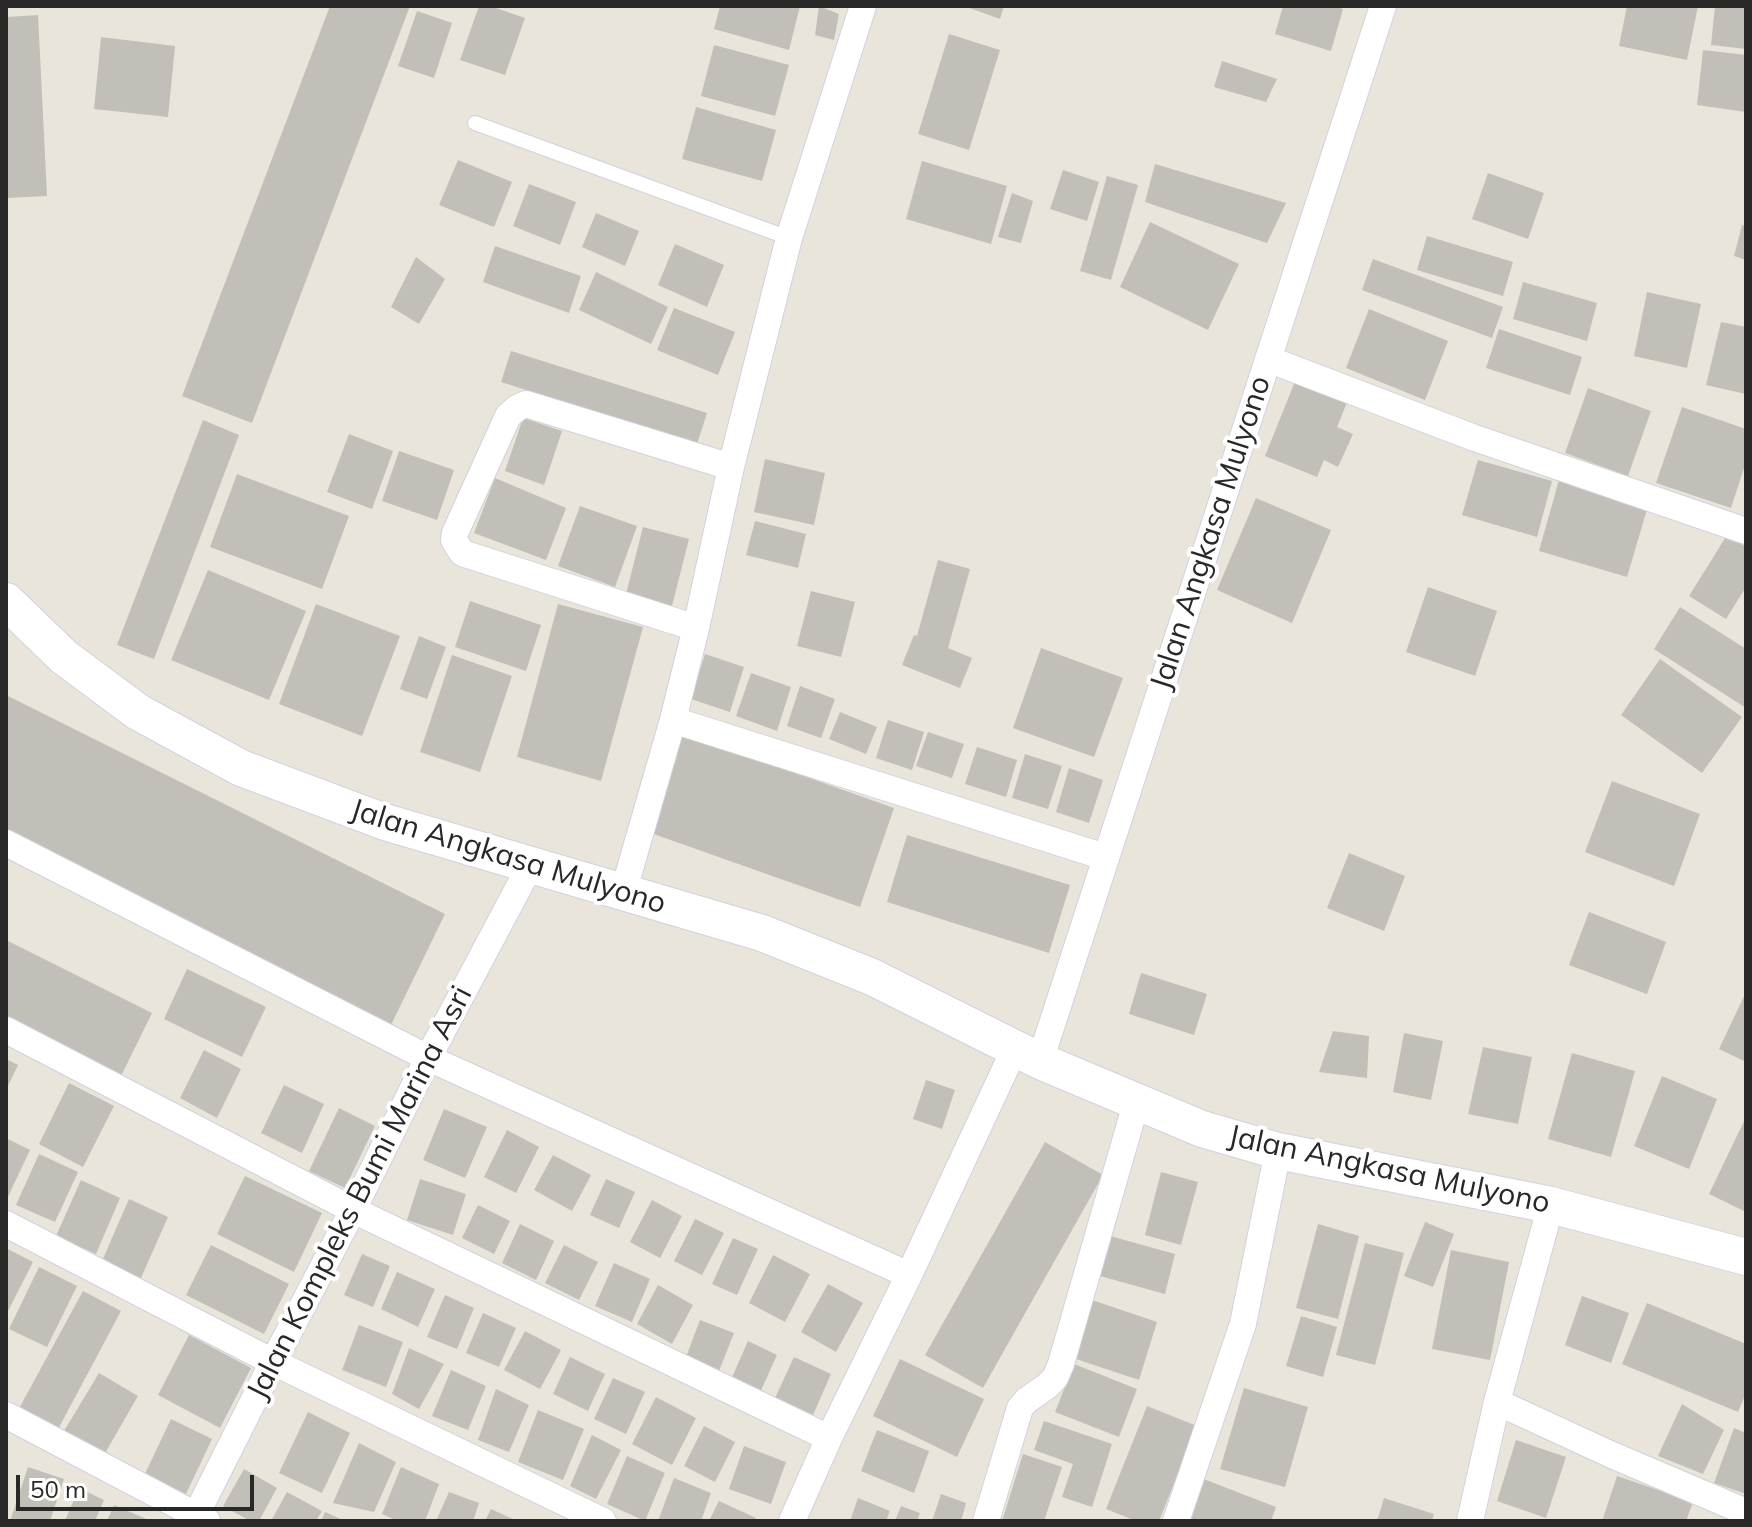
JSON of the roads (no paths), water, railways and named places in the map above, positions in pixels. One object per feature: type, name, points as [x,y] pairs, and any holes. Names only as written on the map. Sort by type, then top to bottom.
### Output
[{"type":"main road","name":"Jalan Angkasa Mulyono","points":[[6,601],[64,657],[138,712],[241,768],[385,822],[762,933],[872,977],[1027,1054],[1202,1129],[1278,1151],[1551,1205],[1746,1257]]},
{"type":"street","points":[[623,893],[673,720],[731,467],[789,238],[863,6]]},
{"type":"street","name":"Jalan Angkasa Mulyono","points":[[1027,1054],[1105,857],[1383,6]]},
{"type":"street","points":[[1268,359],[1472,437],[1746,531]]},
{"type":"street","points":[[696,628],[462,553],[454,540],[455,533],[508,416],[526,404],[731,467]]},
{"type":"street","points":[[673,720],[1105,857]]},
{"type":"street","points":[[6,843],[428,1058],[909,1275]]},
{"type":"street","name":"Jalan Kompleks Bumi Marina Asri","points":[[198,1519],[273,1362],[530,866]]},
{"type":"street","points":[[6,1030],[353,1210],[829,1438]]},
{"type":"street","points":[[792,1521],[909,1275],[1027,1054]]},
{"type":"street","points":[[986,1521],[1020,1408],[1055,1378],[1061,1364],[1137,1100]]},
{"type":"street","points":[[1176,1521],[1243,1324],[1278,1151]]},
{"type":"street","points":[[1470,1521],[1497,1402],[1551,1205]]},
{"type":"street","points":[[6,1224],[273,1362],[603,1521]]},
{"type":"street","points":[[1497,1402],[1746,1512]]},
{"type":"street","points":[[6,1415],[198,1519]]},
{"type":"lane","points":[[475,123],[789,238]]}]
